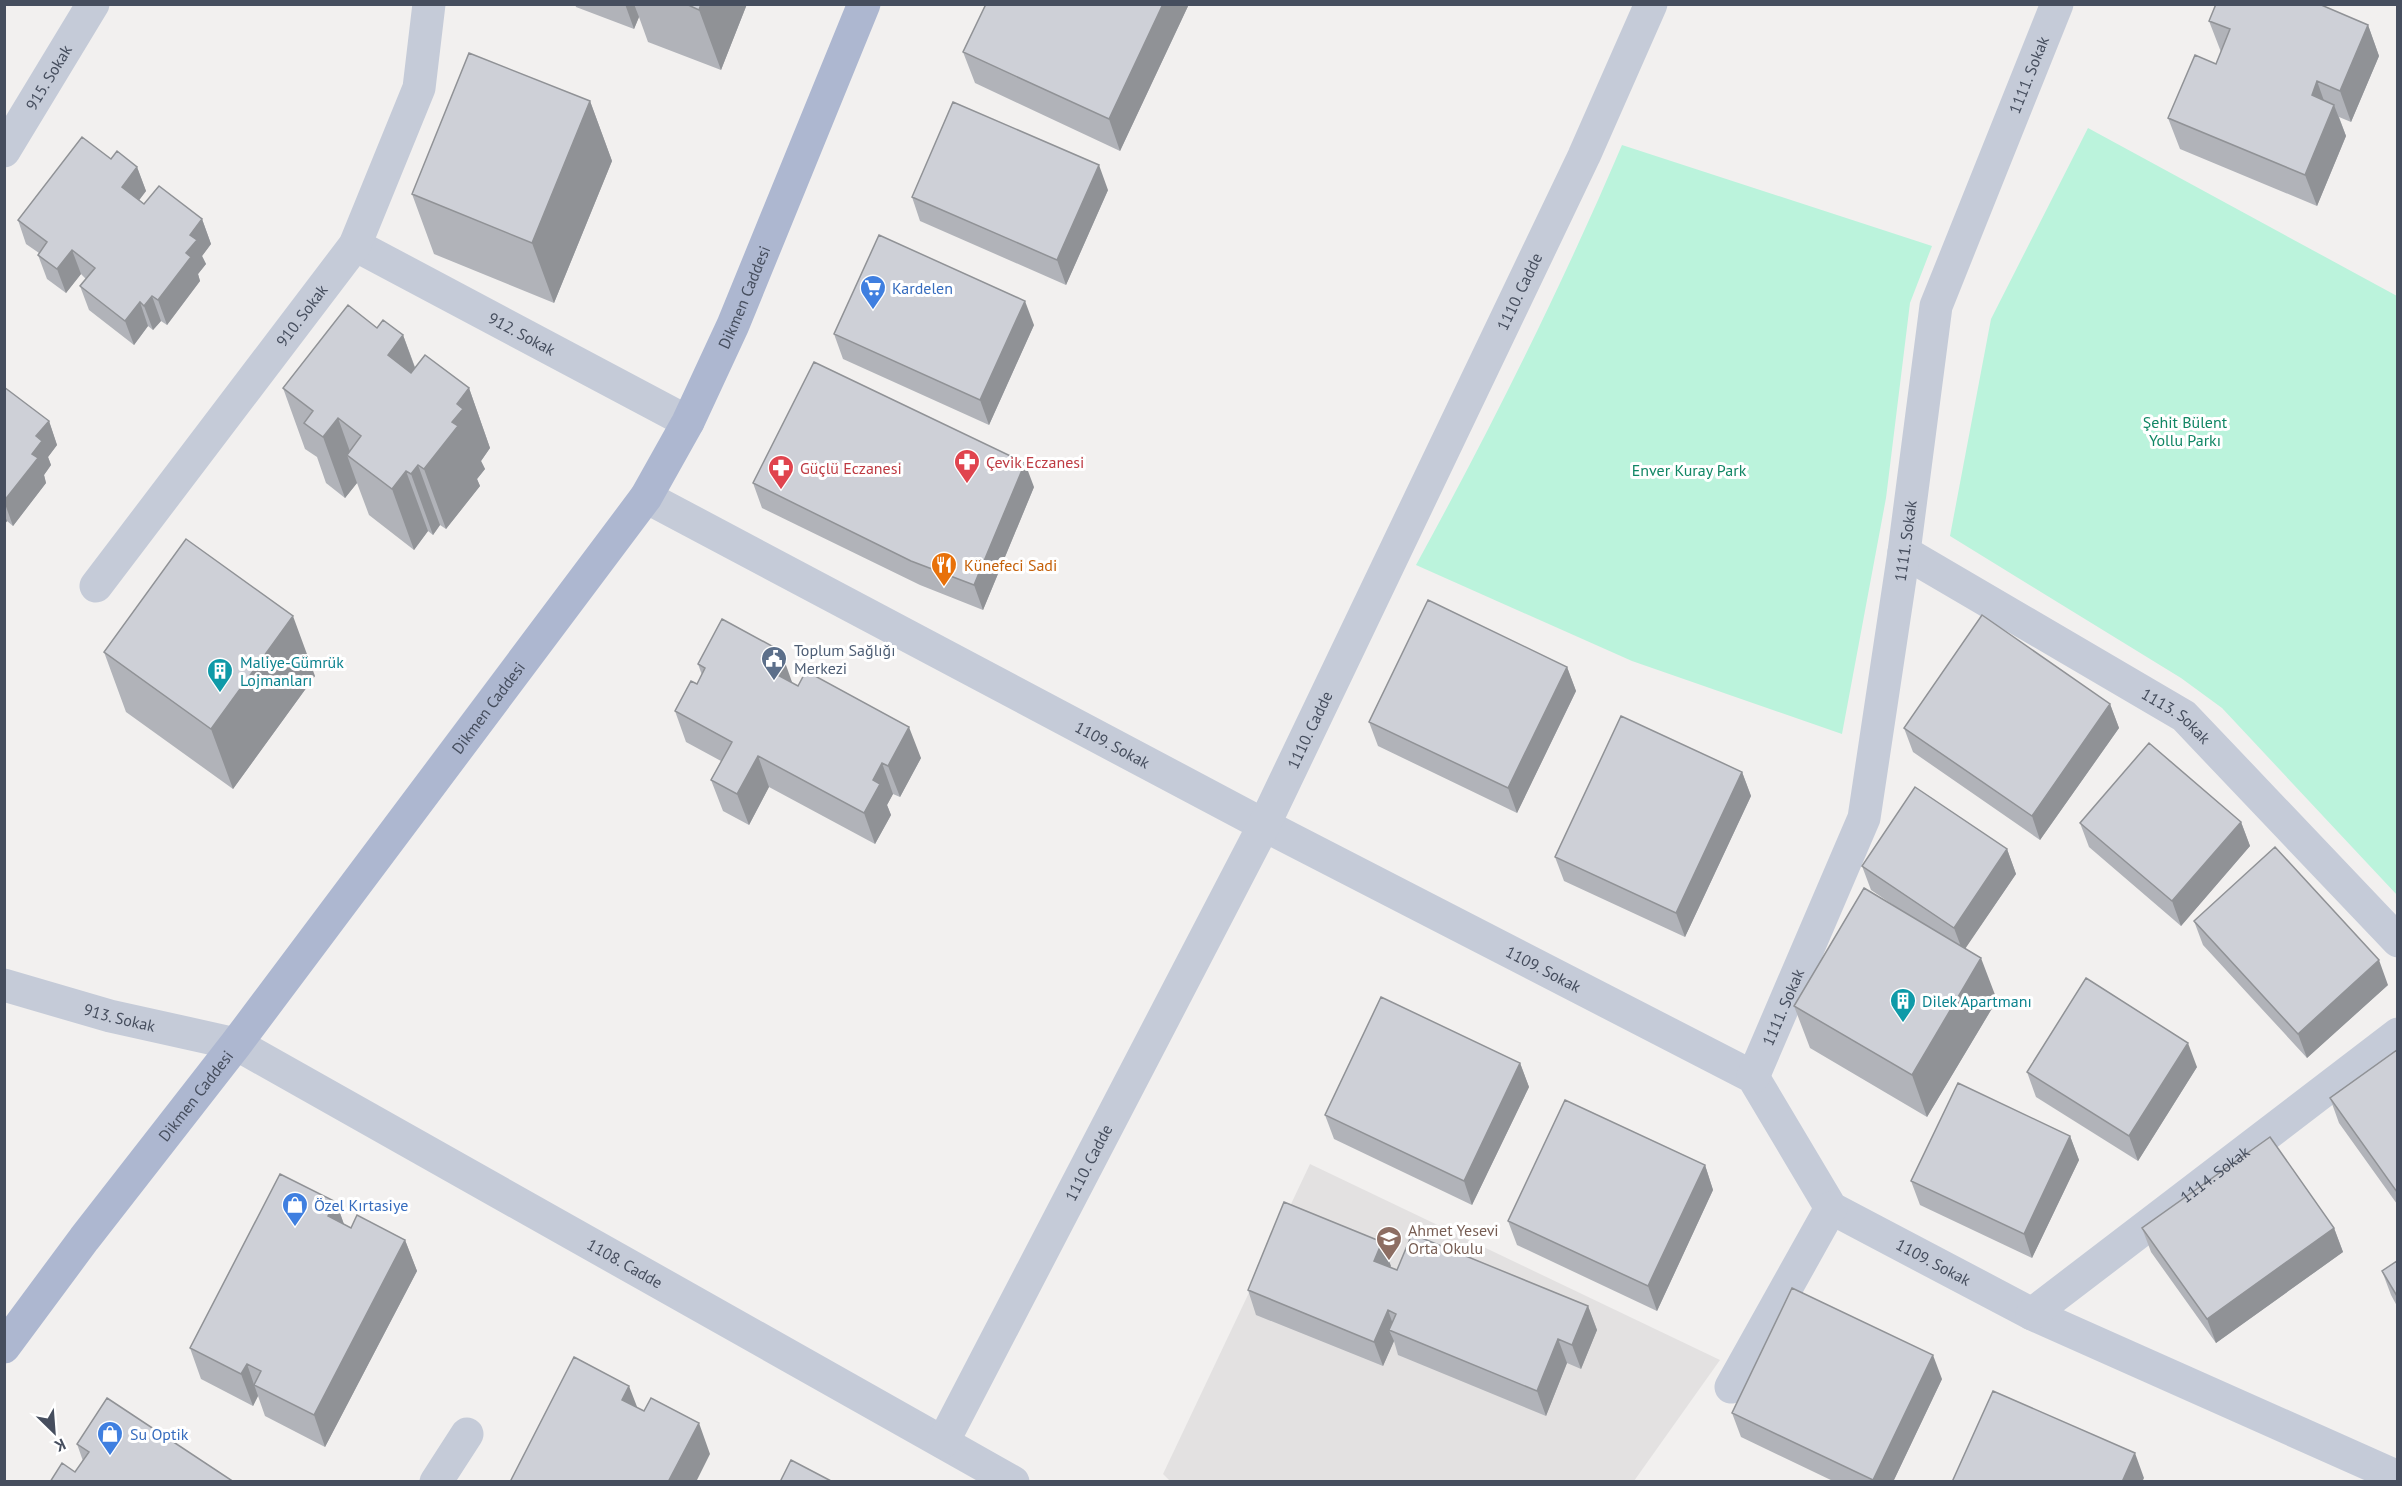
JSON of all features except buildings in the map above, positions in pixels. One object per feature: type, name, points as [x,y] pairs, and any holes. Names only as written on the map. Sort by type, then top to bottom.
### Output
[{"type":"main road","name":"Dikmen Caddesi","points":[[4,1347],[84,1239],[236,1044],[645,496],[688,422],[734,325],[864,4]]},
{"type":"street","name":"915. Sokak","points":[[4,152],[93,4]]},
{"type":"street","name":"910. Sokak","points":[[96,586],[355,245],[419,88],[429,4]]},
{"type":"street","name":"1110. Cadde","points":[[943,1442],[1264,825],[1584,156],[1651,4]]},
{"type":"street","name":"1111. Sokak","points":[[1753,1077],[1864,818],[1904,552],[1936,306],[2057,4]]},
{"type":"street","name":"912. Sokak","points":[[355,245],[688,422]]},
{"type":"street","name":"1109. Sokak","points":[[645,496],[1264,825],[1753,1077]]},
{"type":"street","name":"1113. Sokak","points":[[1904,552],[2184,716],[2397,941]]},
{"type":"street","name":"913. Sokak","points":[[4,985],[110,1016],[236,1044]]},
{"type":"street","name":"1114. Sokak","points":[[2032,1314],[2397,1034]]},
{"type":"street","name":"1108. Cadde","points":[[236,1044],[1012,1482]]},
{"type":"street","points":[[1731,1388],[1831,1208],[1753,1077]]},
{"type":"street","name":"1109. Sokak","points":[[1831,1208],[2032,1314],[2397,1477]]},
{"type":"street","points":[[436,1482],[467,1434]]},
{"type":"shaded area","name":"Ahmet Yesevi Orta Okulu","points":[[1310,1164],[1720,1360],[1634,1481],[1171,1482],[1163,1474]]},
{"type":"green space","name":"Şehit Bülent Yollu Parkı","points":[[2088,128],[2397,296],[2397,895],[2222,708],[2181,678],[1950,536],[1991,319]]},
{"type":"green space","name":"Enver Kuray Park","points":[[1622,145],[1932,246],[1910,303],[1886,498],[1842,734],[1632,661],[1416,565],[1524,357],[1575,252]]},
{"type":"place","name":"Kardelen","points":[[873,311]]},
{"type":"place","name":"Çevik Eczanesi","points":[[967,485]]},
{"type":"place","name":"Güçlü Eczanesi","points":[[781,491]]},
{"type":"place","name":"Künefeci Sadi","points":[[944,588]]},
{"type":"place","name":"Toplum Sağlığı Merkezi","points":[[774,682]]},
{"type":"place","name":"Maliye-Gümrük Lojmanları","points":[[220,694]]},
{"type":"place","name":"Dilek Apartmanı","points":[[1903,1024]]},
{"type":"place","name":"Özel Kırtasiye","points":[[295,1228]]},
{"type":"place","name":"Ahmet Yesevi Orta Okulu","points":[[1389,1262]]},
{"type":"place","name":"Su Optik","points":[[110,1457]]}]
